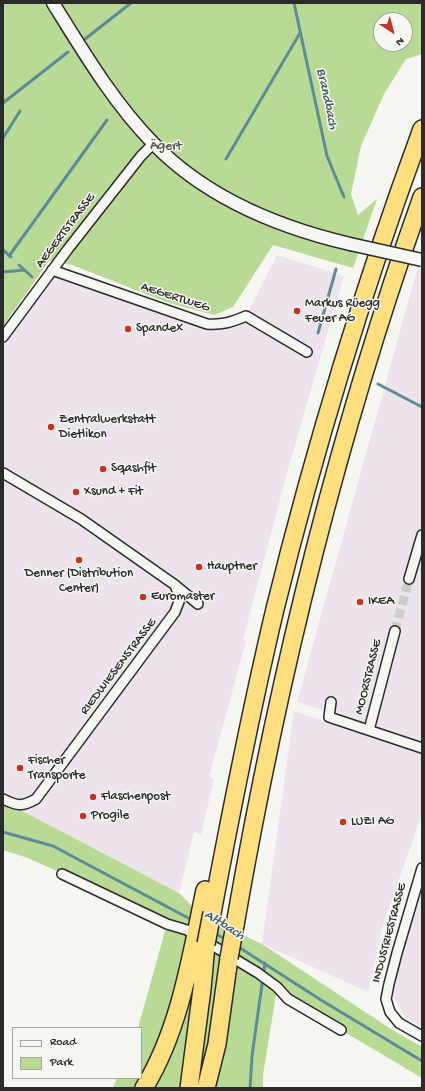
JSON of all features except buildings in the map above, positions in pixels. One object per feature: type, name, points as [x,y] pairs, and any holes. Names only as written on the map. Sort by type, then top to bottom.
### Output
[{"type":"highway","points":[[156,1088],[184,1021],[205,948],[248,729],[277,604],[317,452],[360,308],[393,209],[422,129]]},
{"type":"highway","points":[[206,1088],[217,1044],[229,958],[254,815],[274,717],[310,566],[364,373],[422,197]]},
{"type":"highway","points":[[144,1088],[174,1022],[183,991],[229,766],[248,729]]},
{"type":"highway","points":[[189,1088],[202,989],[205,948]]},
{"type":"highway","points":[[217,1044],[218,1088]]},
{"type":"street","points":[[53,3],[104,83],[128,116],[153,144],[197,180],[215,192],[258,215],[284,226],[315,236],[422,260]]},
{"type":"street","name":"AEGERTSTRASSE","points":[[3,337],[52,270],[141,156],[153,144]]},
{"type":"street","name":"AEGERTWEG","points":[[52,270],[207,324],[220,325],[246,316],[307,352]]},
{"type":"street","points":[[3,473],[81,520],[175,585],[198,604]]},
{"type":"street","points":[[410,579],[422,535]]},
{"type":"street","name":"RIEDWIESENSTRASSE","points":[[3,799],[14,804],[24,805],[36,799],[175,612],[180,599],[175,585]]},
{"type":"street","name":"MOORSTRASSE","points":[[369,730],[394,631]]},
{"type":"street","points":[[332,702],[329,717],[422,748]]},
{"type":"street","name":"INDUSTRIESTRASSE","points":[[422,870],[397,953],[386,1000],[390,1012],[400,1023],[422,1036]]},
{"type":"street","points":[[62,874],[167,924],[187,930],[258,973],[277,987],[288,999],[341,1030]]},
{"type":"shaded area","points":[[422,252],[422,744],[297,702]]},
{"type":"shaded area","points":[[277,255],[344,276],[290,462],[243,639],[246,641],[209,777],[214,779],[201,835],[194,832],[179,893],[28,815],[14,804],[3,799],[3,337],[52,270],[207,324],[246,316]]},
{"type":"shaded area","points":[[294,711],[422,753],[422,814],[383,925],[368,992],[262,944]]},
{"type":"shaded area","points":[[422,873],[422,1028],[405,1017],[394,998],[406,926]]},
{"type":"green space","name":"Ägert","points":[[3,3],[422,3],[422,54],[406,59],[384,94],[361,146],[351,194],[358,215],[377,199],[353,268],[273,245],[233,307],[214,315],[169,303],[72,265],[49,261],[3,326]]},
{"type":"green space","points":[[3,801],[179,893],[191,905],[262,944],[391,1029],[422,1047],[422,1078],[341,1030],[277,988],[263,1075],[263,1088],[113,1088],[117,1079],[142,1079],[142,1027],[138,1027],[167,924],[79,881],[28,858],[3,850]]},
{"type":"waterway","points":[[85,39],[131,3]]},
{"type":"waterway","name":"Brandbach","points":[[294,3],[327,156],[344,197]]},
{"type":"waterway","points":[[226,159],[300,33]]},
{"type":"waterway","points":[[3,103],[68,52]]},
{"type":"waterway","points":[[3,138],[20,111]]},
{"type":"waterway","points":[[9,256],[107,120]]},
{"type":"waterway","points":[[3,250],[11,257]]},
{"type":"waterway","points":[[19,265],[32,277]]},
{"type":"waterway","name":"Brandbach","points":[[318,333],[336,269]]},
{"type":"waterway","points":[[3,272],[24,270]]},
{"type":"waterway","name":"Brandbach","points":[[378,384],[422,407]]},
{"type":"waterway","name":"Altbach","points":[[3,832],[53,846],[192,920]]},
{"type":"waterway","name":"Altbach","points":[[214,933],[227,940]]},
{"type":"waterway","name":"Altbach","points":[[237,946],[321,1000],[422,1061]]},
{"type":"waterway","points":[[250,1088],[252,1056],[265,963]]},
{"type":"tunnel","points":[[395,631],[409,579]]},
{"type":"place","name":"Markus Rüegg Feuer AG","points":[[297,311]]},
{"type":"place","name":"Spandex","points":[[128,329]]},
{"type":"place","name":"Zentralwerkstatt Dietlikon","points":[[51,427]]},
{"type":"place","name":"Sqashfit","points":[[103,469]]},
{"type":"place","name":"Xsund + Fit","points":[[76,492]]},
{"type":"place","name":"Denner (Distribution Center)","points":[[79,560]]},
{"type":"place","name":"Hauptner","points":[[199,567]]},
{"type":"place","name":"Euromaster","points":[[143,597]]},
{"type":"place","name":"IKEA","points":[[360,602]]},
{"type":"place","name":"Fischer Transporte","points":[[20,768]]},
{"type":"place","name":"Flaschenpost","points":[[93,797]]},
{"type":"place","name":"Progile","points":[[83,816]]},
{"type":"place","name":"LUZI AG","points":[[343,822]]}]
